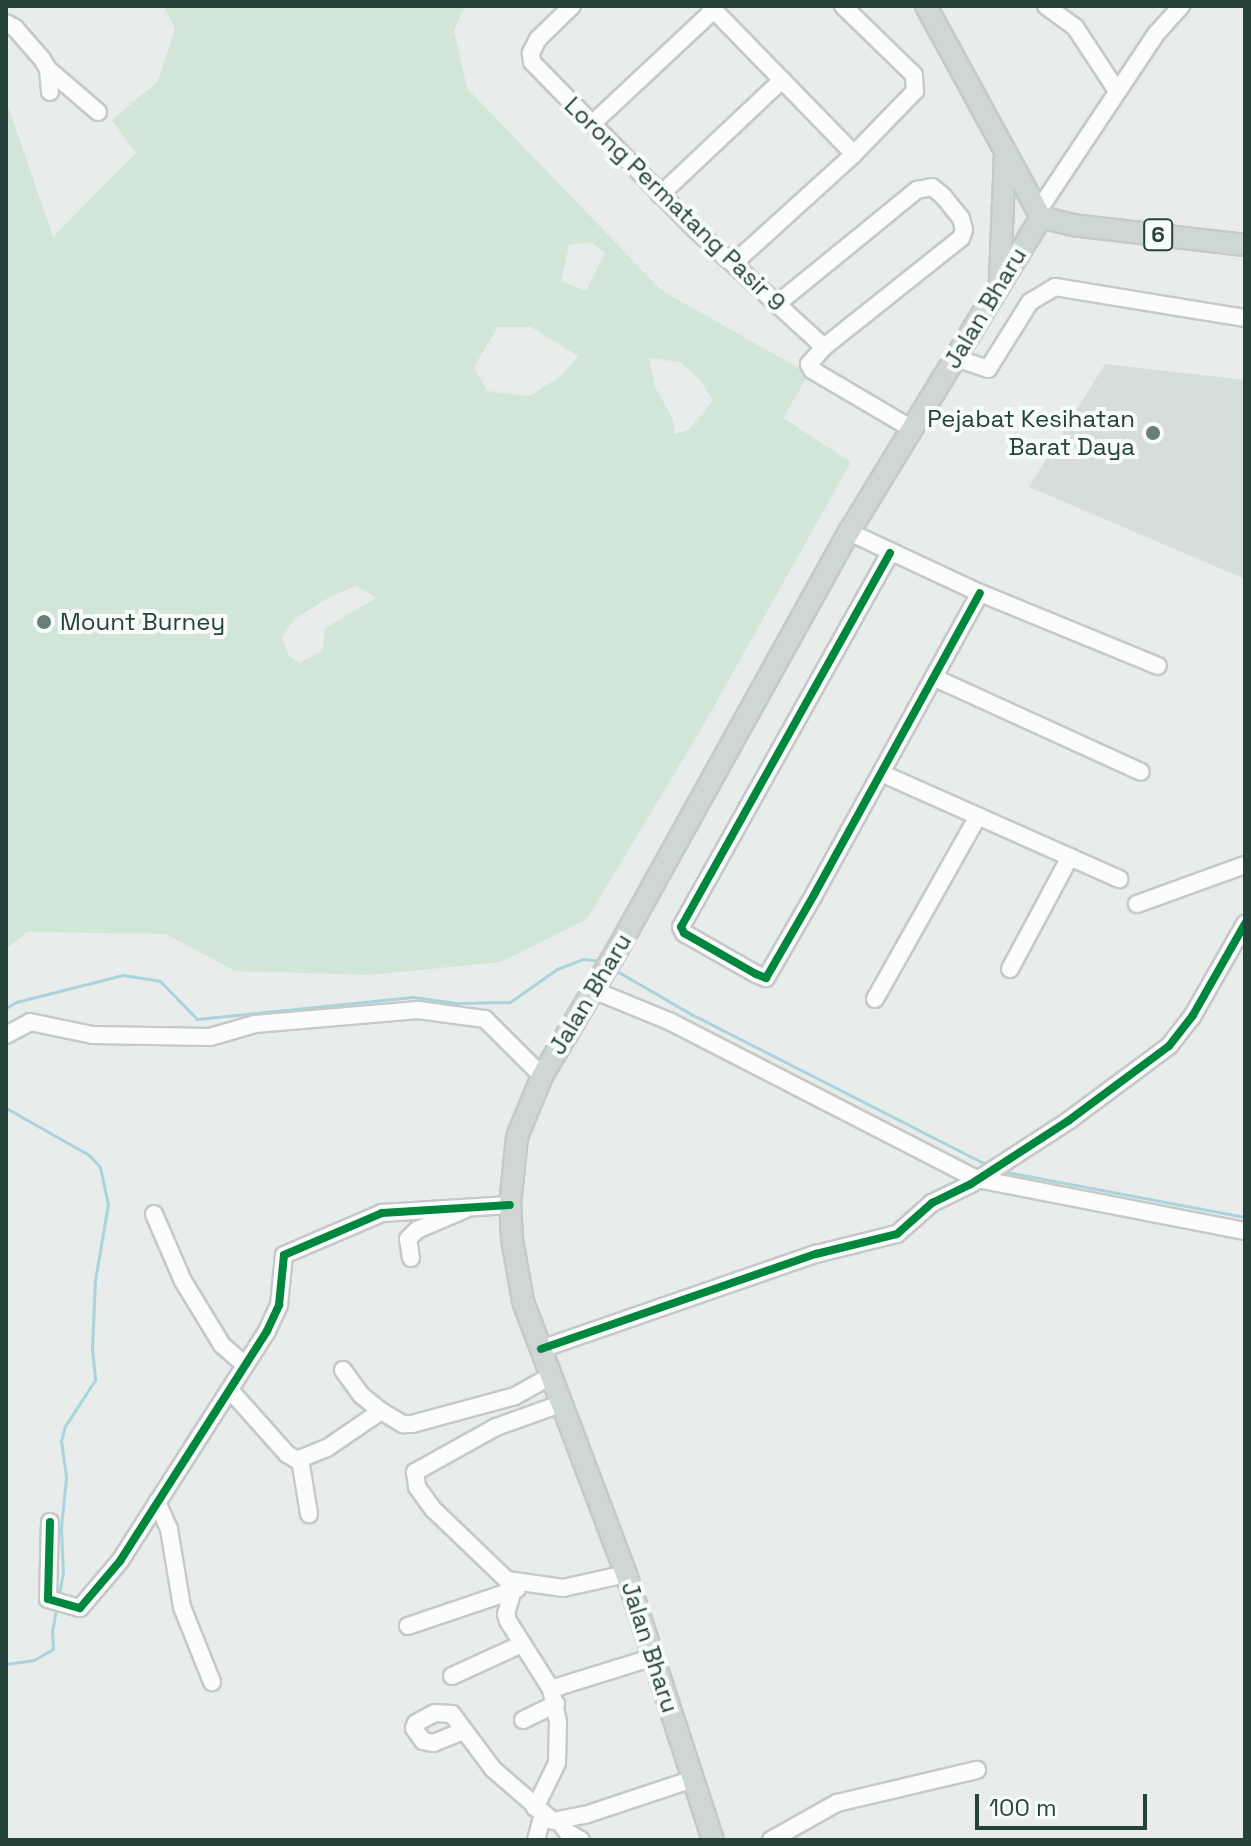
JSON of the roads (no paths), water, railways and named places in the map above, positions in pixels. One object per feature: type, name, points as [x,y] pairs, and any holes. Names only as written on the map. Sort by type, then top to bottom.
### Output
[{"type":"main road","points":[[926,6],[1039,214]]},
{"type":"main road","points":[[1000,282],[1005,150]]},
{"type":"main road","name":"6","points":[[1039,214],[1072,225],[1245,245]]},
{"type":"main road","name":"Jalan Bharu","points":[[711,1839],[626,1574],[541,1349],[517,1274],[510,1205],[517,1137],[542,1076],[616,952],[849,532],[1039,214]]},
{"type":"main road","points":[[1016,255],[1052,232],[1072,225]]},
{"type":"street","name":"Lorong Permatang Pasir 9","points":[[572,6],[538,39],[530,57],[660,195],[824,347]]},
{"type":"street","points":[[734,263],[854,154],[915,91],[916,80],[843,6]]},
{"type":"street","points":[[1046,6],[1075,27],[1117,91]]},
{"type":"street","points":[[1039,214],[1117,91],[1156,34],[1181,6]]},
{"type":"street","points":[[592,124],[712,8],[854,154]]},
{"type":"street","points":[[6,23],[22,34],[48,69],[98,112]]},
{"type":"street","points":[[48,69],[50,92]]},
{"type":"street","points":[[660,195],[782,80]]},
{"type":"street","points":[[777,304],[917,190],[932,187],[943,196],[961,218],[964,230],[961,238],[810,361],[812,370],[912,429]]},
{"type":"street","points":[[955,358],[988,369],[1030,302],[1055,287],[1245,318]]},
{"type":"street","points":[[849,532],[980,593],[1158,666]]},
{"type":"street","points":[[890,553],[681,927],[684,933],[766,978],[980,593]]},
{"type":"street","points":[[935,678],[1141,772]]},
{"type":"street","points":[[881,773],[1119,879]]},
{"type":"street","points":[[875,999],[978,816]]},
{"type":"street","points":[[1010,969],[1070,857]]},
{"type":"street","points":[[1137,904],[1245,865]]},
{"type":"street","points":[[541,1349],[816,1254],[888,1238],[932,1203],[989,1172],[1130,1078],[1169,1046],[1193,1015],[1245,924]]},
{"type":"street","points":[[598,982],[671,1022],[989,1172],[1245,1231]]},
{"type":"street","points":[[6,1035],[30,1022],[93,1035],[210,1037],[255,1024],[418,1010],[485,1019],[542,1076]]},
{"type":"street","points":[[50,1522],[47,1595],[58,1603],[85,1605],[120,1561],[277,1312],[282,1259],[288,1252],[382,1213],[510,1205]]},
{"type":"street","points":[[411,1258],[408,1239],[417,1230],[458,1215],[468,1206]]},
{"type":"street","points":[[154,1214],[183,1281],[222,1345],[245,1365]]},
{"type":"street","points":[[343,1370],[361,1395],[403,1424],[515,1396],[551,1376]]},
{"type":"street","points":[[230,1390],[287,1454],[300,1459],[327,1448],[381,1411]]},
{"type":"street","points":[[519,1588],[502,1577],[424,1499],[414,1474],[496,1427],[563,1403]]},
{"type":"street","points":[[300,1459],[309,1514]]},
{"type":"street","points":[[157,1502],[169,1529],[182,1607],[212,1682]]},
{"type":"street","points":[[408,1626],[519,1588],[574,1587],[626,1574]]},
{"type":"street","points":[[519,1588],[506,1614],[554,1697],[557,1763],[539,1811],[536,1840]]},
{"type":"street","points":[[452,1676],[522,1644]]},
{"type":"street","points":[[523,1720],[554,1697],[654,1657]]},
{"type":"street","points":[[463,1731],[493,1769],[539,1811],[559,1821],[567,1832],[581,1840]]},
{"type":"street","points":[[771,1840],[837,1803],[977,1770]]},
{"type":"street","points":[[559,1821],[693,1779]]},
{"type":"waterway","points":[[6,1008],[16,1002],[123,975],[160,981],[197,1019],[413,997],[456,1003],[510,1002],[557,969],[583,959],[602,961]]},
{"type":"waterway","points":[[615,970],[691,1014],[987,1165]]},
{"type":"waterway","points":[[6,1108],[89,1155],[100,1167],[108,1204],[95,1280],[92,1349],[95,1380],[65,1426],[61,1441],[66,1478],[61,1527],[63,1572],[59,1594]]},
{"type":"waterway","points":[[1001,1171],[1245,1217]]},
{"type":"waterway","points":[[6,1664],[34,1660],[53,1649],[52,1631],[57,1606]]},
{"type":"place","name":"Pejabat Kesihatan Barat Daya","points":[[1153,433]]},
{"type":"place","name":"Mount Burney","points":[[44,622]]}]
